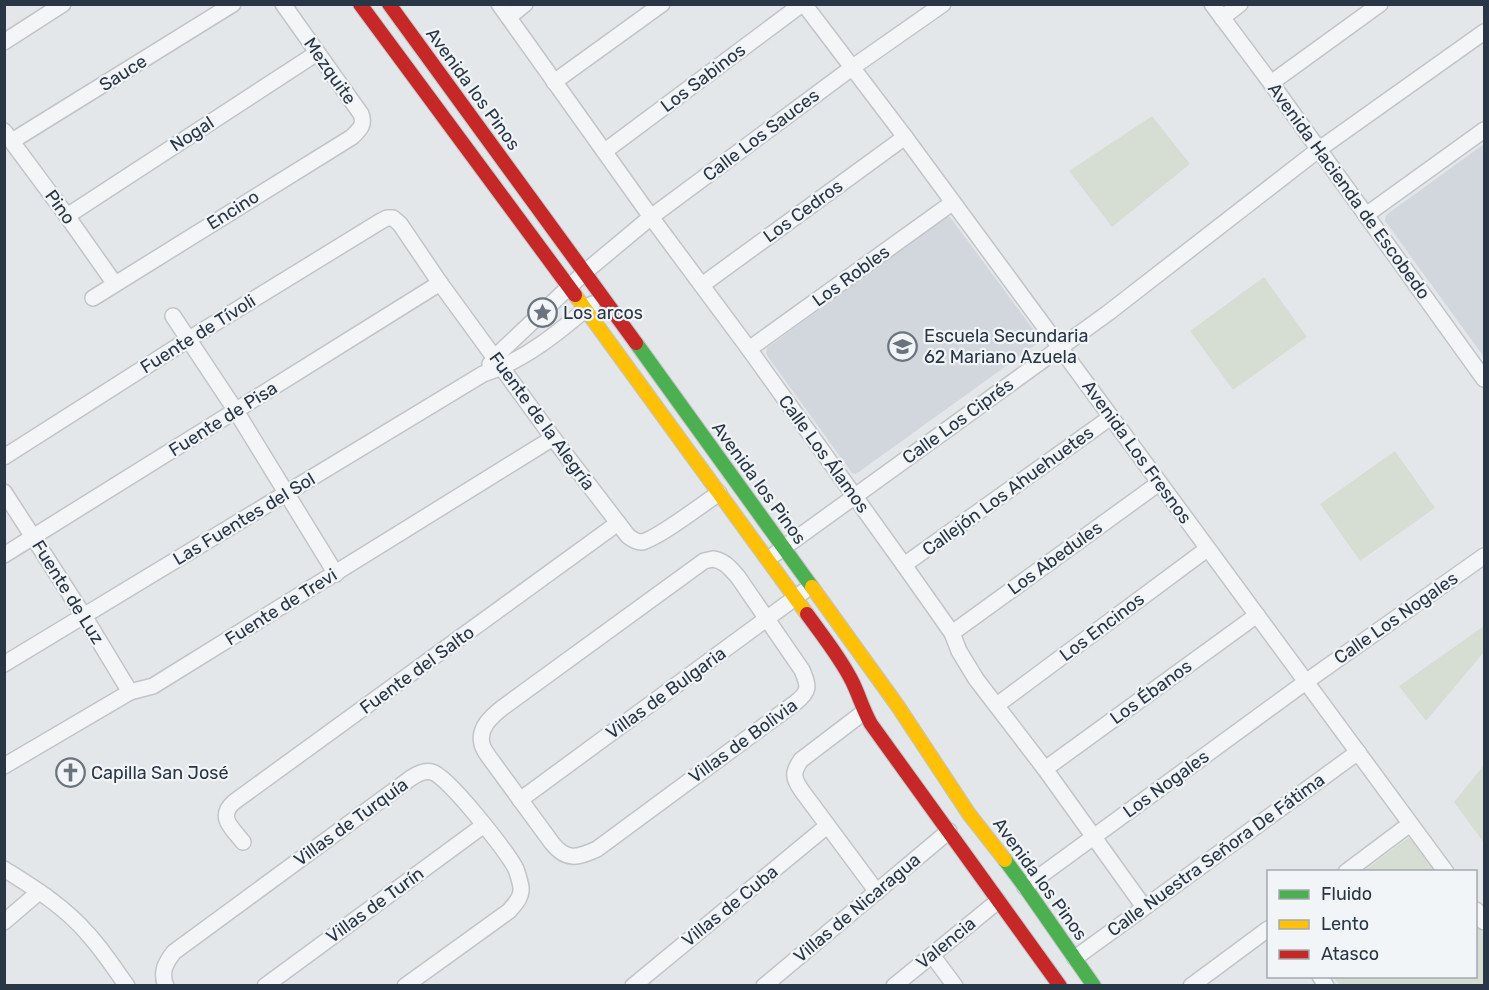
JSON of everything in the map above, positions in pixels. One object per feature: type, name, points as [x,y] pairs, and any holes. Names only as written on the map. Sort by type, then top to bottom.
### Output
[{"type":"street","points":[[4,42],[63,4]]},
{"type":"street","name":"Sauce","points":[[8,136],[233,4]]},
{"type":"street","name":"Mezquite","points":[[283,4],[360,114],[363,124],[352,137]]},
{"type":"street","name":"Avenida los Pinos","points":[[360,4],[796,598],[852,681],[871,724],[1060,986]]},
{"type":"street","name":"Avenida los Pinos","points":[[389,4],[812,586],[897,705],[969,814],[1094,986]]},
{"type":"street","points":[[504,10],[525,4]]},
{"type":"street","points":[[554,82],[662,4]]},
{"type":"street","name":"Avenida Los Fresnos","points":[[803,4],[905,137],[1444,870]]},
{"type":"street","name":"Los Sabinos","points":[[605,151],[803,4]]},
{"type":"street","name":"Calle Los Sauces","points":[[569,287],[651,217],[853,67],[943,4]]},
{"type":"street","name":"Avenida Hacienda de Escobedo","points":[[1212,4],[1485,379]]},
{"type":"street","points":[[1222,18],[1240,4]]},
{"type":"street","points":[[1271,83],[1380,4]]},
{"type":"street","name":"Calle Los Álamos","points":[[504,10],[952,633],[964,660],[976,679],[1045,769],[1144,907]]},
{"type":"street","name":"Calle Los Ciprés","points":[[768,559],[1107,313],[1318,150],[1485,32]]},
{"type":"street","name":"Nogal","points":[[67,216],[317,53]]},
{"type":"street","points":[[441,113],[459,101]]},
{"type":"street","points":[[1366,215],[1485,130]]},
{"type":"street","name":"Pino","points":[[8,136],[115,284]]},
{"type":"street","name":"Encino","points":[[93,298],[352,137]]},
{"type":"street","name":"Los Cedros","points":[[702,285],[905,137]]},
{"type":"street","name":"Los Robles","points":[[749,349],[952,202]]},
{"type":"street","name":"Fuente de la Alegría","points":[[393,218],[400,224],[553,438],[632,539],[638,542],[645,541],[659,534],[719,492]]},
{"type":"street","name":"Fuente de Tívoli","points":[[4,457],[189,339],[381,221],[393,218]]},
{"type":"street","name":"Fuente de Pisa","points":[[4,555],[440,283]]},
{"type":"street","name":"Las Fuentes del Sol","points":[[499,363],[569,287]]},
{"type":"street","name":"Las Fuentes del Sol","points":[[4,664],[499,363],[562,330],[602,296]]},
{"type":"street","points":[[173,316],[236,411],[336,574]]},
{"type":"street","name":"Callejón Los Ahuehuetes","points":[[904,565],[1111,417]]},
{"type":"street","name":"Fuente de Trevi","points":[[4,766],[130,692],[153,686],[553,438]]},
{"type":"street","name":"Los Abedules","points":[[952,633],[1159,483]]},
{"type":"street","name":"Fuente de Luz","points":[[4,492],[130,692]]},
{"type":"street","name":"Fuente del Salto","points":[[243,842],[225,815],[226,810],[234,802],[618,523]]},
{"type":"street","name":"Los Encinos","points":[[997,705],[1207,549]]},
{"type":"street","name":"Calle Los Nogales","points":[[1307,681],[1485,556]]},
{"type":"street","name":"Villas de Bolivia","points":[[720,560],[726,564],[738,577],[767,619],[802,670],[808,683],[803,696],[597,849],[575,856],[558,851],[482,745],[482,732],[489,718],[704,561],[720,560]]},
{"type":"street","name":"Villas de Bulgaria","points":[[520,800],[812,586]]},
{"type":"street","name":"Los Ébanos","points":[[1045,769],[1257,615]]},
{"type":"street","name":"Los Nogales","points":[[1024,887],[1307,681]]},
{"type":"street","points":[[864,712],[801,760],[795,769],[794,776],[797,784],[827,826],[877,892]]},
{"type":"street","name":"Calle Nuestra Señora De Fátima","points":[[1075,958],[1358,752]]},
{"type":"street","name":"Villas de Turquía","points":[[166,986],[163,971],[166,962],[174,952],[411,778],[421,772],[429,771],[438,774],[484,825],[515,867],[521,890],[518,900],[499,919],[405,986]]},
{"type":"street","points":[[949,831],[969,814]]},
{"type":"street","points":[[1349,870],[1410,824]]},
{"type":"street","name":"Villas de Turín","points":[[265,986],[484,825]]},
{"type":"street","name":"Villas de Cuba","points":[[633,986],[827,826]]},
{"type":"street","name":"Villas de Nicaragua","points":[[764,986],[949,831]]},
{"type":"street","points":[[4,869],[71,916],[87,932],[128,986]]},
{"type":"street","points":[[4,922],[39,892]]},
{"type":"street","name":"Valencia","points":[[894,986],[998,901]]},
{"type":"street","points":[[1191,986],[1267,930]]},
{"type":"street","points":[[932,955],[954,986]]},
{"type":"shaded area","points":[[1152,116],[1190,164],[1112,227],[1069,171]]},
{"type":"shaded area","points":[[1484,144],[1484,357],[1385,221],[1386,215]]},
{"type":"shaded area","name":"Escuela Secundaria 62 Mariano Azuela","points":[[945,217],[950,217],[1039,337],[1038,343],[856,474],[852,473],[766,354],[767,348]]},
{"type":"shaded area","points":[[1264,277],[1307,337],[1233,390],[1190,331]]},
{"type":"shaded area","points":[[1395,451],[1435,508],[1360,561],[1320,504]]},
{"type":"shaded area","points":[[1484,626],[1484,652],[1426,721],[1399,686]]},
{"type":"shaded area","points":[[1484,765],[1484,843],[1454,802]]},
{"type":"shaded area","points":[[1408,838],[1415,839],[1437,870],[1365,870]]},
{"type":"shaded area","points":[[1477,924],[1484,935],[1484,985],[1340,985],[1334,978],[1477,978]]},
{"type":"traffic: fast","points":[[636,343],[812,587]]},
{"type":"traffic: fast","points":[[1005,860],[1094,986]]},
{"type":"traffic: slow","points":[[575,295],[807,614]]},
{"type":"traffic: slow","points":[[812,587],[897,705],[969,814],[1005,860]]},
{"type":"traffic: jam","points":[[360,4],[575,295]]},
{"type":"traffic: jam","points":[[389,4],[636,343]]},
{"type":"traffic: jam","points":[[807,614],[847,672],[871,724],[1060,986]]},
{"type":"place","name":"Los arcos","points":[[542,313]]},
{"type":"place","name":"Escuela Secundaria 62 Mariano Azuela","points":[[903,346]]},
{"type":"place","name":"Capilla San José","points":[[70,773]]}]
